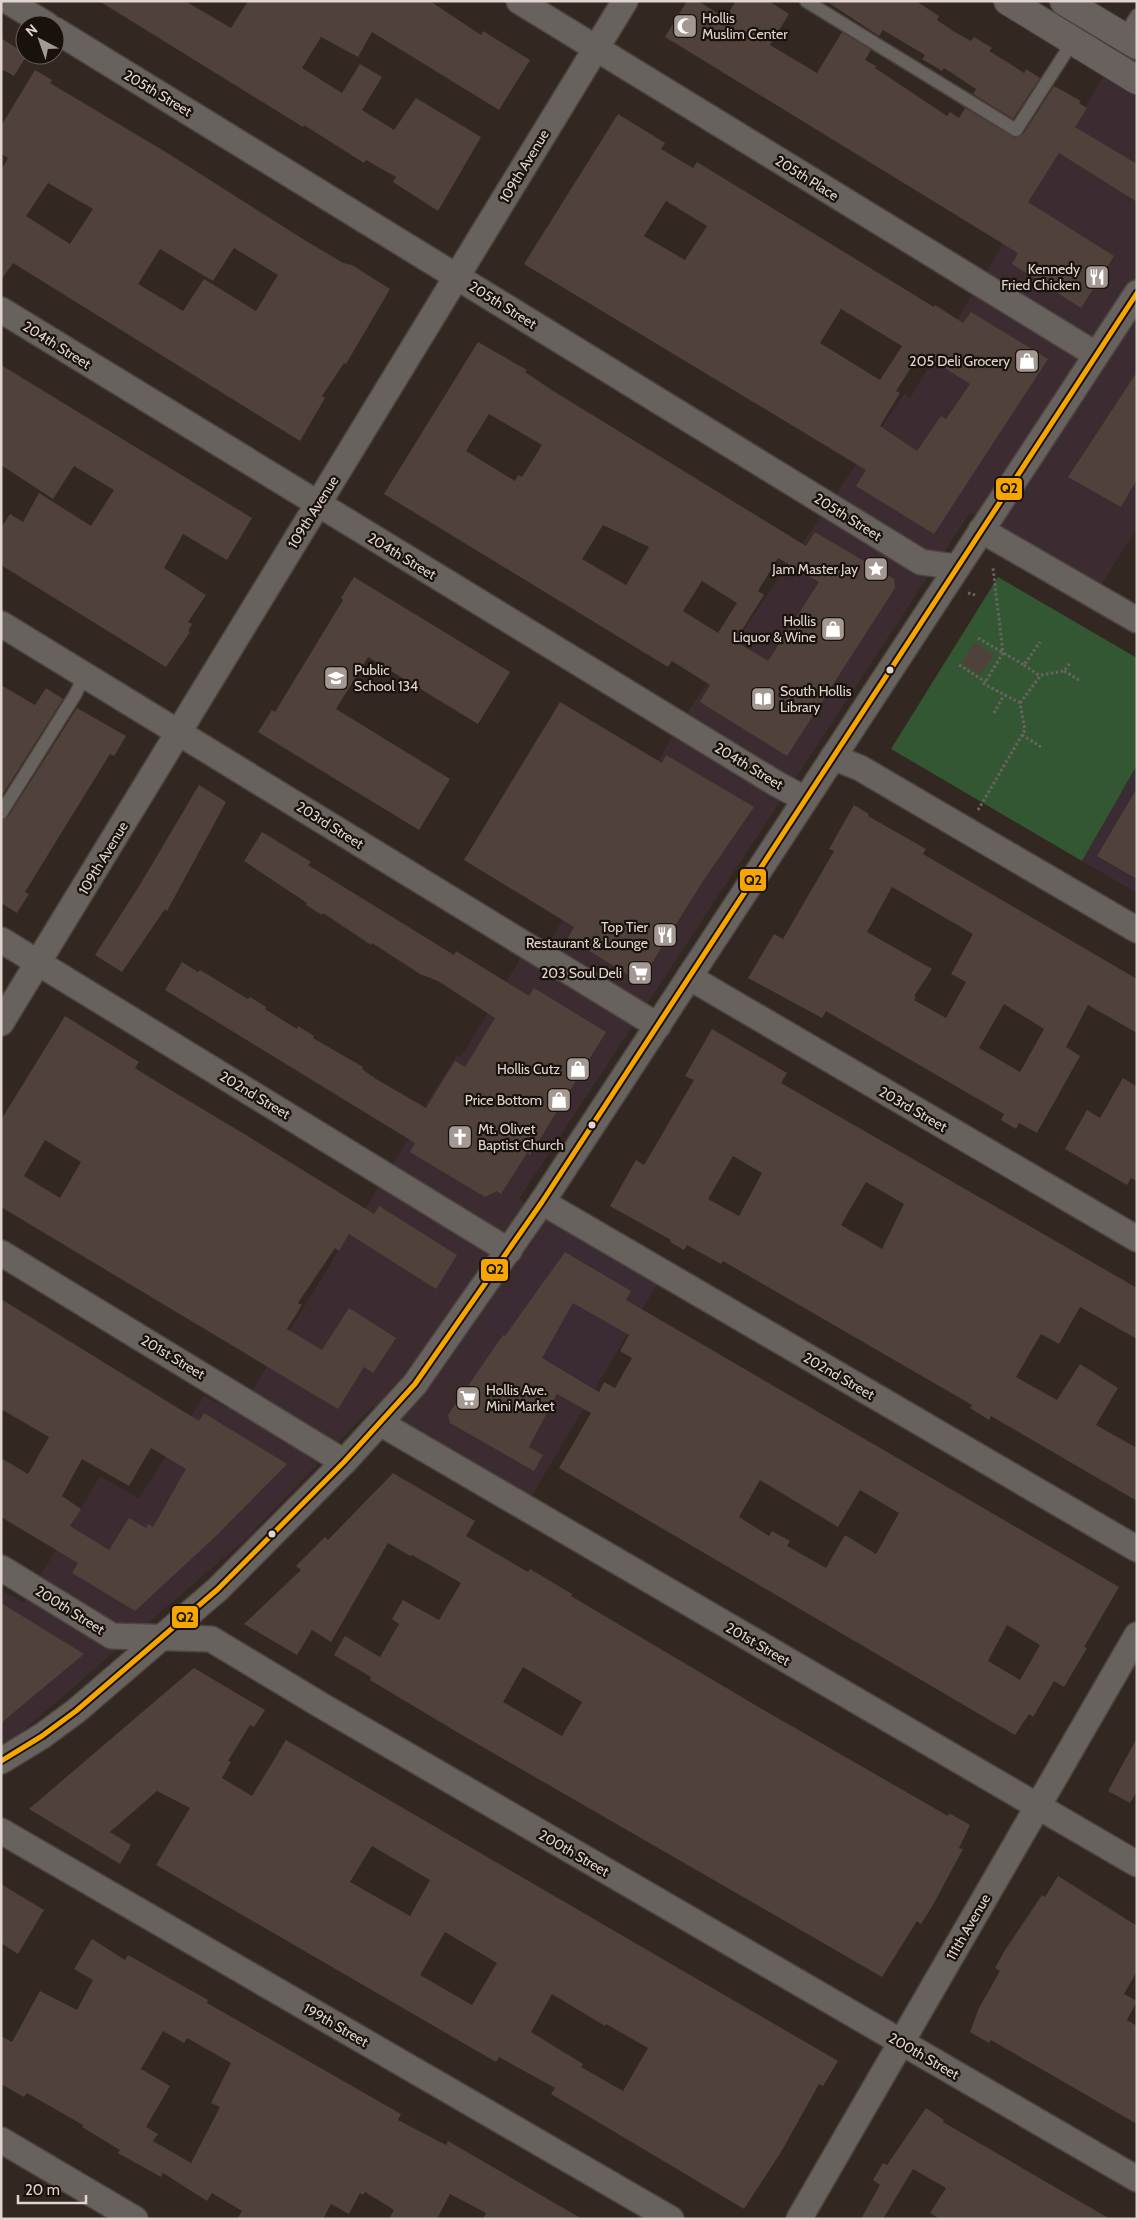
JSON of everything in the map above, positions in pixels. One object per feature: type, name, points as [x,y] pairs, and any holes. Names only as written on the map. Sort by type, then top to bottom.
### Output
[{"type":"main road","points":[[1008,1],[1137,80]]},
{"type":"main road","points":[[1064,1],[1132,32]]},
{"type":"street","points":[[8,1],[31,15]]},
{"type":"street","name":"205th Place","points":[[519,1],[1096,354]]},
{"type":"street","name":"109th Avenue","points":[[1,1022],[625,1]]},
{"type":"street","name":"205th Street","points":[[65,36],[921,562],[956,567]]},
{"type":"street","points":[[1,1761],[42,1736],[76,1711],[218,1589],[344,1462],[414,1384],[542,1202],[1137,293]]},
{"type":"street","name":"204th Street","points":[[1,310],[777,784],[805,799]]},
{"type":"street","points":[[981,530],[1137,620]]},
{"type":"street","name":"203rd Street","points":[[1,624],[658,1026]]},
{"type":"street","points":[[833,757],[860,768],[1137,930]]},
{"type":"street","name":"202nd Street","points":[[1,940],[509,1250]]},
{"type":"street","name":"203rd Street","points":[[689,977],[1137,1239]]},
{"type":"street","name":"202nd Street","points":[[542,1202],[1137,1549]]},
{"type":"street","name":"201st Street","points":[[1,1252],[344,1462]]},
{"type":"street","name":"201st Street","points":[[380,1423],[1137,1864]]},
{"type":"street","name":"200th Street","points":[[1,1568],[112,1636],[164,1636],[211,1639],[324,1708],[1137,2179]]},
{"type":"street","name":"111th Avenue","points":[[799,2219],[1137,1635]]},
{"type":"street","name":"199th Street","points":[[1,1831],[671,2219]]},
{"type":"street","points":[[1,2140],[129,2217]]},
{"type":"lane","points":[[806,1],[1016,130],[1073,41]]},
{"type":"lane","points":[[1,813],[75,696],[85,675]]},
{"type":"path","points":[[992,568],[1003,653],[984,684],[1020,703]]},
{"type":"path","points":[[978,638],[1040,676]]},
{"type":"path","points":[[1024,666],[1040,642]]},
{"type":"path","points":[[978,810],[1025,730],[1020,703],[1040,676],[1064,671],[1071,662]]},
{"type":"path","points":[[960,665],[986,682]]},
{"type":"path","points":[[1064,671],[1079,680]]},
{"type":"path","points":[[994,713],[1004,695]]},
{"type":"path","points":[[1022,735],[1042,747]]},
{"type":"shaded area","points":[[1132,29],[1137,31],[1137,528],[1099,588],[970,513],[519,1199],[554,1220],[484,1327],[595,1389],[530,1499],[373,1406],[247,1538],[17,1736],[1,1744],[1,1590],[24,1603],[100,1476],[139,1498],[204,1396],[238,1413],[428,1107],[425,1105],[457,1055],[461,1057],[534,936],[548,944],[685,716],[904,394],[910,398]]},
{"type":"shaded area","points":[[1137,765],[1137,893],[1082,861]]},
{"type":"shaded area","points":[[554,1220],[659,1281],[595,1389],[483,1327]]},
{"type":"green space","points":[[998,577],[1137,658],[1137,765],[1082,861],[891,749]]},
{"type":"building","points":[[99,1],[185,1],[231,28],[248,1],[430,1],[481,35],[483,31],[530,60],[499,110],[372,32],[358,57],[321,37],[302,68],[342,93],[360,64],[382,77],[362,110],[394,130],[416,98],[481,137],[438,211],[393,182],[396,177],[366,160],[364,163],[304,125],[303,127]]},
{"type":"building","points":[[687,1],[698,1],[725,18],[736,1],[769,1],[789,14],[770,45],[817,73],[842,32],[871,50],[865,60],[876,66],[875,68],[947,116],[950,112],[959,118],[965,108],[1015,138],[1023,134],[1054,86],[1081,101],[1079,103],[1087,108],[1075,127],[1137,164],[1137,202],[1059,153],[1028,202],[1114,256],[1081,308],[1012,264],[1018,253],[665,37]]},
{"type":"building","points":[[826,1],[916,1],[939,16],[937,20],[953,31],[971,41],[974,37],[992,48],[989,51],[1024,73],[1026,69],[1040,78],[1013,119],[973,94],[976,89],[944,68],[942,71],[922,59],[925,55],[883,30],[879,36]]},
{"type":"building","points":[[1,38],[15,47],[15,65],[21,65],[14,76],[1,69]]},
{"type":"building","points":[[35,70],[52,80],[50,83],[169,154],[306,241],[343,263],[352,265],[390,289],[346,364],[344,363],[322,396],[325,398],[300,441],[13,263],[1,280],[1,170],[8,158],[1,154],[1,126]],"holes":[[[48,183],[93,209],[70,244],[26,216]],[[234,248],[278,275],[256,311],[204,279],[183,311],[138,284],[160,249],[213,281]]]},
{"type":"building","points":[[618,114],[665,143],[661,149],[693,168],[697,162],[934,307],[935,305],[963,323],[971,312],[1048,359],[934,534],[856,486],[866,470],[524,264]],"holes":[[[666,201],[707,226],[685,260],[644,236]],[[841,309],[902,346],[880,380],[820,343]],[[918,357],[927,362],[929,358],[970,384],[946,419],[941,416],[917,451],[880,426],[900,393],[896,391]]]},
{"type":"building","points":[[478,342],[527,370],[525,372],[550,389],[806,546],[815,532],[894,579],[895,588],[787,756],[700,702],[710,685],[672,661],[668,667],[384,494]],"holes":[[[489,414],[542,445],[522,477],[518,475],[515,481],[466,451]],[[603,525],[649,547],[626,585],[582,559]],[[778,558],[819,582],[768,661],[735,641],[764,595],[758,591]],[[702,581],[737,603],[718,633],[683,611]]]},
{"type":"building","points":[[1,365],[252,518],[227,560],[183,534],[164,568],[206,595],[188,622],[192,624],[188,631],[190,632],[166,667],[1,565],[1,528],[10,514],[23,522],[39,493],[91,526],[114,490],[74,466],[53,499],[1,465]]},
{"type":"building","points":[[1137,372],[1137,479],[1121,507],[1068,477]]},
{"type":"building","points":[[354,577],[510,672],[478,724],[368,657],[336,709],[450,779],[419,830],[258,732],[272,710],[275,712],[343,600],[341,598]]},
{"type":"building","points":[[975,642],[994,655],[980,675],[961,663]]},
{"type":"building","points":[[1,685],[35,705],[46,688],[63,699],[1,797]]},
{"type":"building","points":[[560,702],[662,763],[666,755],[754,807],[703,881],[640,982],[568,938],[574,927],[464,860]]},
{"type":"building","points":[[77,708],[126,736],[114,756],[110,754],[68,822],[25,892],[29,894],[17,913],[1,903],[1,821],[8,817]]},
{"type":"building","points":[[199,785],[226,802],[167,911],[165,909],[122,972],[95,955],[141,883]]},
{"type":"building","points":[[1137,788],[1137,879],[1097,856]]},
{"type":"building","points":[[854,805],[869,814],[868,816],[926,849],[923,854],[1137,979],[1137,1033],[1088,1005],[1066,1047],[1080,1056],[1037,1133],[1019,1123],[1016,1129],[1001,1120],[1004,1114],[826,1011],[822,1018],[748,978],[774,934],[783,939],[834,851],[829,849]],"holes":[[[892,887],[973,934],[951,974],[966,982],[946,1018],[914,1000],[916,997],[914,996],[932,969],[867,932]],[[1004,1004],[1044,1029],[1020,1072],[979,1048]]]},
{"type":"building","points":[[262,832],[311,862],[308,865],[454,955],[456,951],[529,996],[534,988],[606,1032],[530,1155],[527,1153],[501,1194],[497,1191],[485,1197],[410,1152],[415,1143],[165,990],[182,962],[198,972],[200,970],[248,999],[250,997],[297,1029],[298,1026],[314,1036],[313,1038],[363,1067],[362,1069],[376,1079],[426,1108],[455,1061],[465,1067],[495,1018],[438,981],[420,974],[372,943],[371,945],[323,913],[322,915],[306,905],[307,903],[244,861]]},
{"type":"building","points":[[65,1016],[139,1062],[135,1068],[154,1080],[374,1214],[379,1206],[457,1255],[436,1289],[349,1234],[339,1251],[335,1248],[298,1303],[302,1305],[287,1329],[322,1350],[349,1308],[396,1338],[373,1373],[364,1367],[338,1409],[1,1207],[1,1120]],"holes":[[[45,1140],[81,1162],[60,1198],[24,1176]]]},
{"type":"building","points":[[712,1029],[787,1073],[781,1083],[1137,1288],[1137,1339],[1080,1307],[1059,1344],[1041,1334],[1016,1377],[1057,1400],[1080,1364],[1118,1388],[1096,1425],[1137,1448],[1137,1501],[991,1416],[989,1420],[970,1408],[972,1405],[723,1261],[721,1264],[687,1245],[684,1250],[670,1242],[671,1240],[610,1206],[636,1160],[644,1165],[694,1080],[685,1076]],"holes":[[[733,1156],[762,1173],[739,1216],[708,1199]],[[866,1182],[904,1204],[882,1249],[841,1225]]]},
{"type":"building","points":[[1123,1078],[1137,1087],[1137,1181],[1131,1178],[1127,1185],[1065,1149],[1087,1110],[1100,1118]]},
{"type":"building","points":[[565,1252],[631,1291],[626,1300],[1119,1587],[1084,1647],[1087,1648],[1064,1687],[1054,1681],[1033,1717],[1029,1714],[1015,1735],[559,1468],[591,1413],[557,1394],[529,1447],[543,1455],[534,1471],[450,1423],[448,1415],[503,1335],[505,1336]],"holes":[[[573,1303],[629,1335],[620,1351],[632,1358],[615,1388],[604,1382],[599,1392],[542,1358]],[[760,1480],[838,1527],[860,1490],[899,1513],[876,1554],[845,1535],[826,1568],[787,1546],[790,1541],[772,1531],[769,1536],[739,1517]],[[1007,1625],[1040,1645],[1020,1680],[988,1661]]]},
{"type":"building","points":[[1,1299],[199,1421],[204,1413],[287,1464],[216,1536],[135,1611],[72,1573],[78,1563],[1,1517],[1,1458],[28,1474],[49,1437],[1,1409]],"holes":[[[151,1448],[186,1469],[153,1527],[148,1524],[146,1528],[129,1518],[109,1550],[70,1526],[81,1509],[62,1496],[82,1459],[129,1486]]]},
{"type":"building","points":[[393,1473],[475,1521],[466,1536],[528,1572],[530,1569],[572,1594],[571,1596],[762,1709],[948,1816],[949,1813],[970,1825],[959,1848],[963,1849],[933,1905],[921,1924],[917,1921],[882,1977],[370,1680],[371,1677],[334,1655],[345,1636],[380,1657],[399,1624],[392,1619],[403,1600],[439,1620],[461,1583],[388,1543],[331,1642],[312,1630],[297,1655],[244,1624],[301,1570],[296,1566],[325,1537],[328,1540]],"holes":[[[523,1667],[582,1702],[562,1736],[503,1702]]]},
{"type":"building","points":[[1,1603],[84,1654],[1,1723]]},
{"type":"building","points":[[194,1668],[265,1710],[254,1727],[250,1725],[228,1761],[231,1762],[222,1778],[252,1796],[286,1740],[838,2061],[823,2086],[819,2084],[781,2152],[744,2209],[551,2094],[555,2088],[499,2057],[496,2062],[156,1865],[190,1808],[157,1791],[110,1832],[131,1845],[120,1864],[29,1809]],"holes":[[[372,1846],[430,1880],[410,1916],[350,1882]],[[445,1932],[497,1963],[472,2005],[420,1975]],[[552,1994],[605,2026],[606,2024],[648,2048],[623,2091],[581,2067],[583,2064],[531,2032]]]},
{"type":"building","points":[[1137,1738],[1137,1791],[1130,1803],[1108,1791]]},
{"type":"building","points":[[1058,1876],[1137,1926],[1137,1971],[1124,1994],[1137,2001],[1127,2020],[1137,2026],[1137,2124],[991,2040],[989,2043],[970,2032],[979,2008],[1000,1971],[995,1968],[1005,1950],[1042,1895],[1045,1897]]},
{"type":"building","points":[[1,1884],[44,1910],[18,1954],[1,1943]]},
{"type":"building","points":[[92,1939],[125,1960],[128,1955],[208,2000],[207,2003],[401,2114],[398,2120],[446,2145],[448,2141],[582,2219],[483,2219],[486,2213],[450,2194],[437,2219],[389,2219],[394,2210],[365,2192],[363,2195],[360,2193],[349,2214],[331,2204],[323,2219],[237,2219],[242,2211],[212,2193],[207,2201],[163,2173],[161,2177],[118,2153],[120,2150],[82,2127],[83,2125],[27,2093],[24,2097],[1,2084],[1,2036],[12,2042],[40,1991],[77,2010],[93,1980],[74,1969]],"holes":[[[163,2031],[184,2043],[187,2038],[231,2063],[211,2103],[220,2107],[191,2163],[153,2141],[158,2134],[146,2127],[170,2086],[141,2069]]]},
{"type":"building","points":[[926,2108],[944,2120],[943,2122],[1110,2219],[940,2219],[930,2213],[946,2188],[913,2169],[883,2219],[861,2219],[880,2185],[873,2180],[883,2163],[887,2165]]},
{"type":"transit line","name":"Q2","points":[[1,1761],[42,1736],[76,1711],[218,1589],[344,1462],[415,1384],[542,1202],[1137,293]]},
{"type":"place","name":"Hollis Muslim Center","points":[[685,26]]},
{"type":"place","name":"Kennedy Fried Chicken","points":[[1097,277]]},
{"type":"place","name":"205 Deli Grocery","points":[[1027,361]]},
{"type":"place","name":"Jam Master Jay","points":[[876,569]]},
{"type":"place","name":"Hollis Liquor & Wine","points":[[833,629]]},
{"type":"place","name":"Public School 134","points":[[336,678]]},
{"type":"place","name":"South Hollis Library","points":[[763,699]]},
{"type":"place","name":"Top Tier Restaurant & Lounge","points":[[665,935]]},
{"type":"place","name":"203 Soul Deli","points":[[640,973]]},
{"type":"place","name":"Hollis Cutz","points":[[578,1069]]},
{"type":"place","name":"Price Bottom","points":[[559,1100]]},
{"type":"place","name":"Mt. Olivet Baptist Church","points":[[460,1137]]},
{"type":"place","name":"Hollis Ave. Mini Market","points":[[468,1398]]}]
